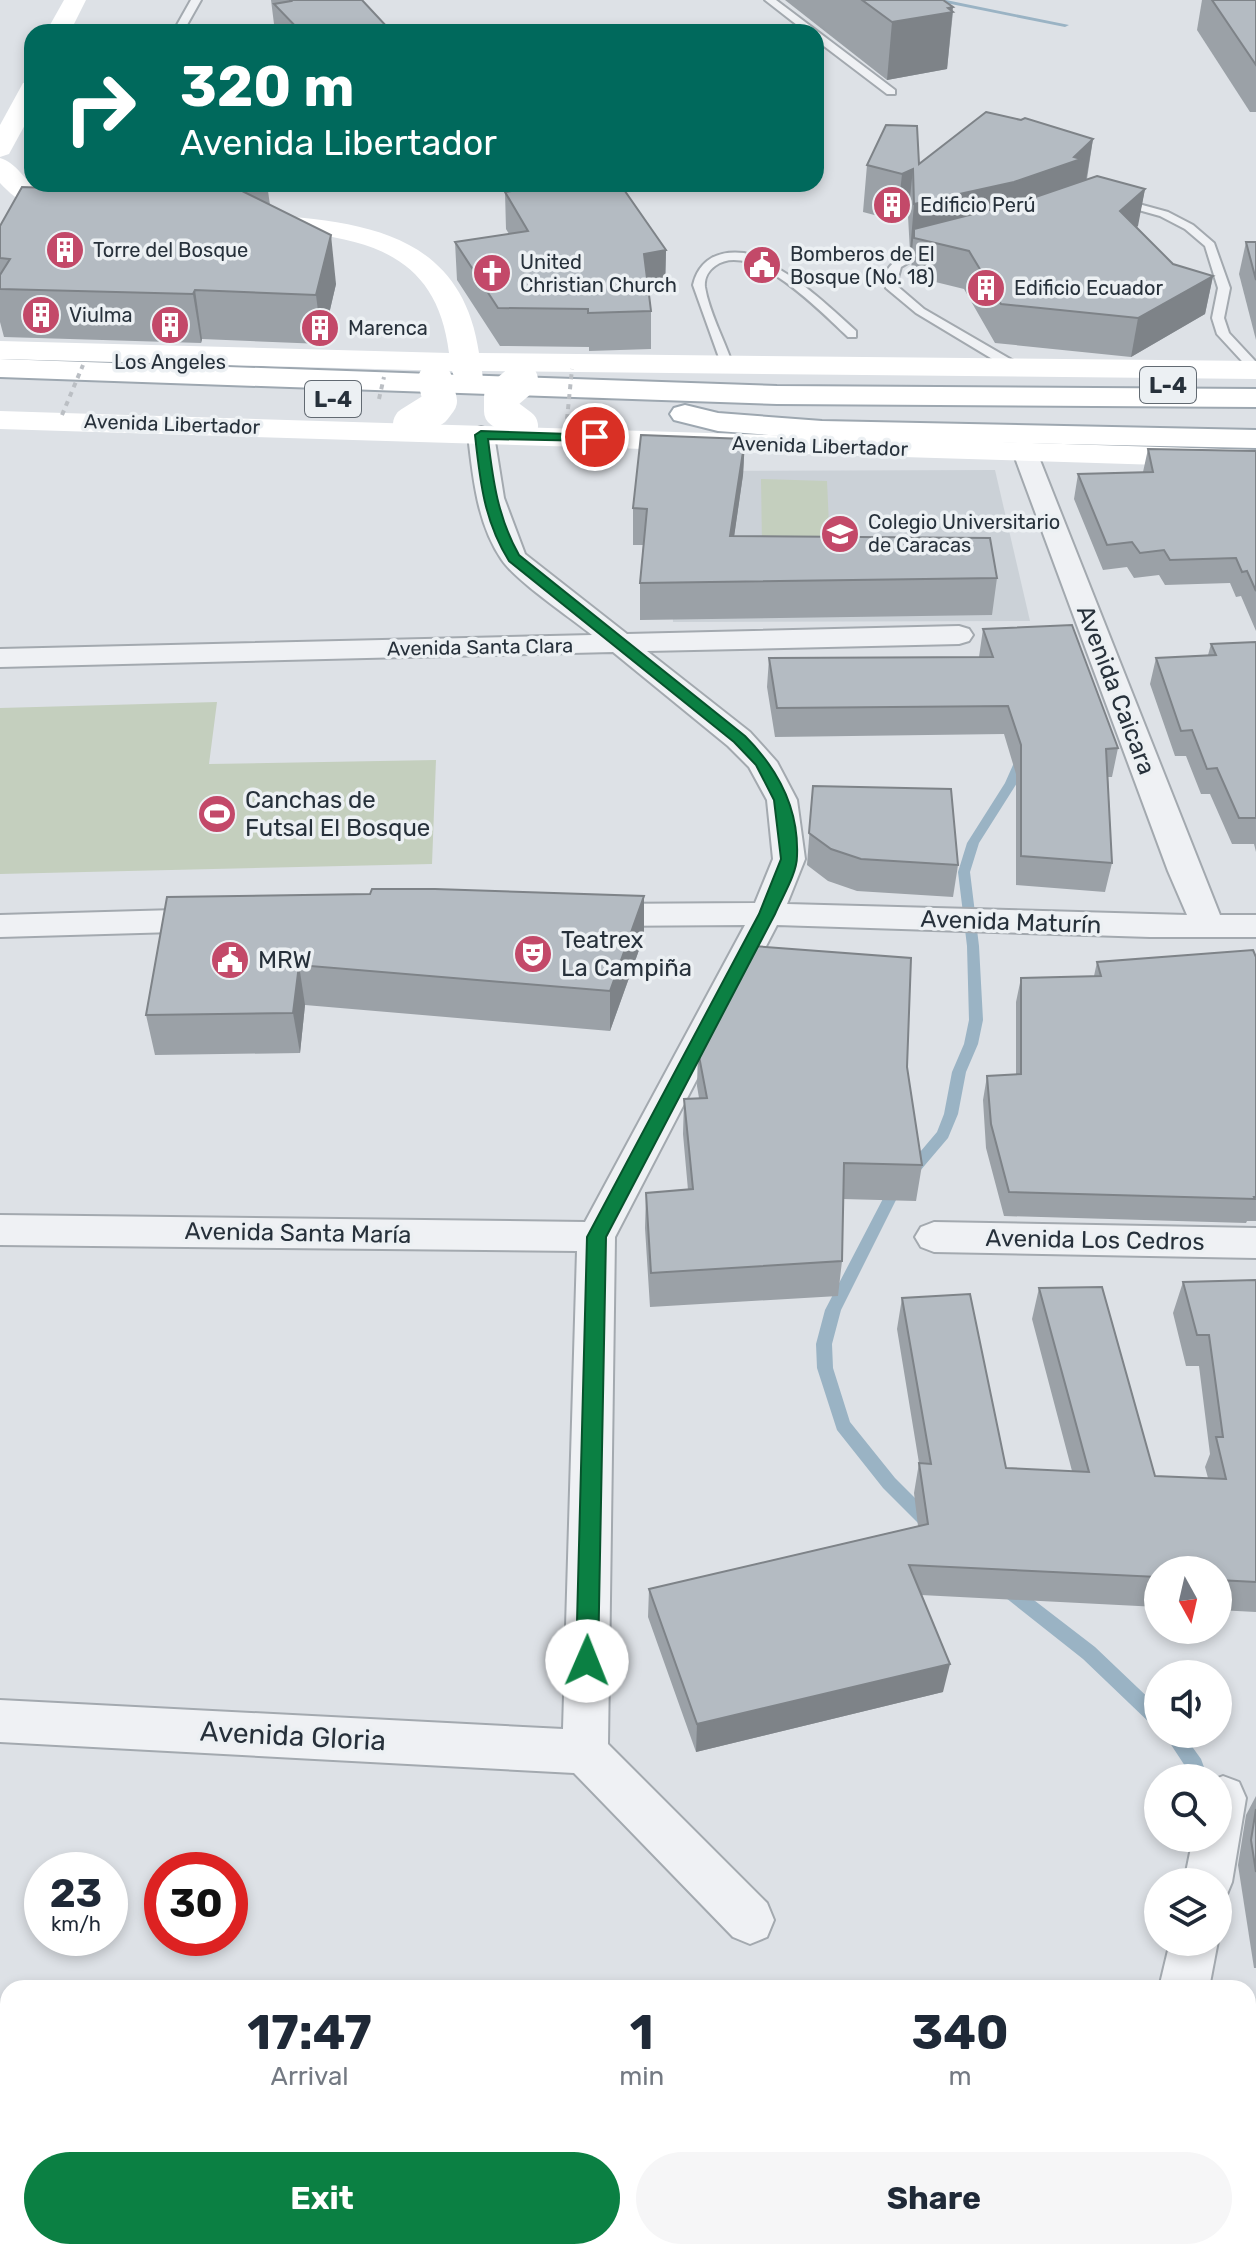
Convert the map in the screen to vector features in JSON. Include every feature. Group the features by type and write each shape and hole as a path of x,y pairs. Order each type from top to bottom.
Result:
{"main road":[{"path":"62,24 75,0"},
{"path":"0,149 24,103"},
{"path":"0,166 19,191 36,202 103,213"},
{"path":"222,220 349,231 405,251 422,264 447,294 456,314 480,431"},
{"name":"L-4","path":"0,350 411,361 466,370 726,363 1256,370"},
{"path":"402,427 421,419 440,401 435,380 411,361"},
{"name":"L-4","path":"543,430 501,411 501,397 521,380 562,366"},
{"name":"L-4","path":"0,368 777,395 1256,398"},
{"name":"L-4","path":"606,389 1256,385"},
{"name":"Avenida Libertador","path":"0,389 667,410 1256,421"},
{"name":"L-4","path":"667,410 718,422 772,428 1256,439"},
{"name":"Avenida Libertador","path":"0,420 543,430 1027,455 1256,459"}],"street":[{"path":"480,431 488,495 498,531 514,558 739,739 762,762 782,800 789,859 767,914 596,1237 585,1752 750,1920"},
{"name":"Avenida Caicara","path":"1027,455 1184,871 1208,925"},
{"name":"Avenida Santa Clara","path":"0,658 959,635"},
{"name":"Avenida Maturín","path":"560,915 767,914 1150,926 1256,926"},
{"path":"0,926 246,919"},
{"name":"Avenida Santa María","path":"0,1230 596,1237"},
{"name":"Avenida Los Cedros","path":"934,1237 1256,1243"},
{"name":"Avenida Gloria","path":"0,1721 585,1752"},
{"path":"1186,1980 1191,1956"}],"lane":[{"path":"182,24 196,0"},
{"path":"770,0 802,24"},
{"path":"824,41 891,92"},
{"path":"1104,206 1135,206 1164,214 1189,227 1210,245 1224,288 1218,318 1223,334 1256,370"},
{"path":"951,249 898,262 891,271 890,286 920,311 1013,366"},
{"path":"726,363 699,285 706,266 726,255 741,253 759,260 817,302 852,334"}],"path":[{"path":"62,415 83,365"},
{"path":"543,430 562,366"}],"shaded area":[{"name":"Colegio Universitario de Caracas","path":"995,470 1030,621 673,622 668,471"}],"green space":[{"path":"761,479 827,481 830,547 762,545"},
{"name":"Canchas de Futsal El Bosque","path":"217,702 209,764 436,760 432,864 0,874 0,708"}],"building":[{"path":"362,0 384,24 293,24 274,4"},
{"path":"862,0 943,0 953,7 948,8 953,12 892,22"},
{"path":"1212,0 1256,0 1256,65"},
{"path":"986,112 1021,120 1025,118 1093,139 1074,157 1081,159 1014,182 914,204 913,169 902,174 867,165 886,125 917,126 919,164"},
{"path":"1097,176 1145,189 1120,211 1173,264 1213,276 1138,318 1001,304 969,251 914,238 914,229 1021,202"},
{"path":"22,187 24,192 244,192 331,235 316,295 195,290 193,294 0,289 0,275 10,259 0,258 0,226"},
{"path":"505,192 626,192 666,250 644,254 651,311 588,313 588,309 498,308 455,242 528,231"},
{"path":"1246,242 1256,242 1256,280"},
{"path":"641,435 745,439 730,536 990,538 997,578 640,583 647,509 633,508"},
{"path":"1148,449 1256,451 1256,591 1247,571 1242,572 1236,558 1170,560 1164,550 1140,553 1132,542 1107,545 1078,474 1153,472"},
{"path":"1072,625 1118,748 1106,749 1112,863 1021,856 1021,745 1008,706 777,708 769,658 993,657 983,629"},
{"path":"1256,642 1256,818 1239,818 1217,768 1207,769 1192,730 1181,731 1156,658 1216,655 1211,644"},
{"path":"813,786 951,789 958,865 861,859 831,849 809,833"},
{"path":"372,889 644,896 610,991 299,965 293,1013 146,1015 167,897 370,894"},
{"path":"753,946 911,958 907,1067 922,1165 844,1163 842,1261 651,1273 646,1193 693,1189 684,1099 707,1098 698,1051"},
{"path":"1253,950 1256,957 1255,1199 1009,1192 991,1124 987,1076 1021,1074 1021,978 1101,976 1097,962"},
{"path":"1256,1280 1256,1582 1232,1581 1232,1556 1144,1556 1144,1576 909,1565 950,1664 697,1724 649,1589 928,1524 919,1463 931,1464 902,1298 970,1294 1006,1468 1089,1472 1039,1288 1102,1287 1155,1476 1226,1479 1216,1437 1223,1437 1209,1335 1197,1335 1183,1282"},
{"path":"1256,1809 1256,1872 1251,1840"}],"waterway":[{"path":"935,0 1065,25"},
{"path":"927,1521 889,1483 843,1425 825,1368 824,1344 833,1310 892,1195 943,1134 951,1114 959,1072 971,1044 976,1020 973,946 964,872 973,843 1011,783 1023,756"},
{"path":"1007,1589 1089,1653 1144,1706"},
{"path":"1183,1748 1194,1764"}],"place":[{"name":"Edificio Perú","path":"892,205"},
{"name":"Torre del Bosque","path":"65,250"},
{"name":"Bomberos de El Bosque (No. 18)","path":"762,265"},
{"name":"United Christian Church","path":"492,273"},
{"name":"Edificio Ecuador","path":"986,288"},
{"name":"Viulma","path":"41,315"},
{"name":"Los Angeles","path":"170,325"},
{"name":"Marenca","path":"320,328"},
{"name":"Colegio Universitario de Caracas","path":"840,534"},
{"name":"Canchas de Futsal El Bosque","path":"217,814"},
{"name":"Teatrex La Campiña","path":"533,954"},
{"name":"MRW","path":"230,960"}],"route":[{"path":"587,1661 596,1237 767,914 789,859 782,800 762,762 739,739 514,558 498,531 488,495 481,435 595,437"}]}
